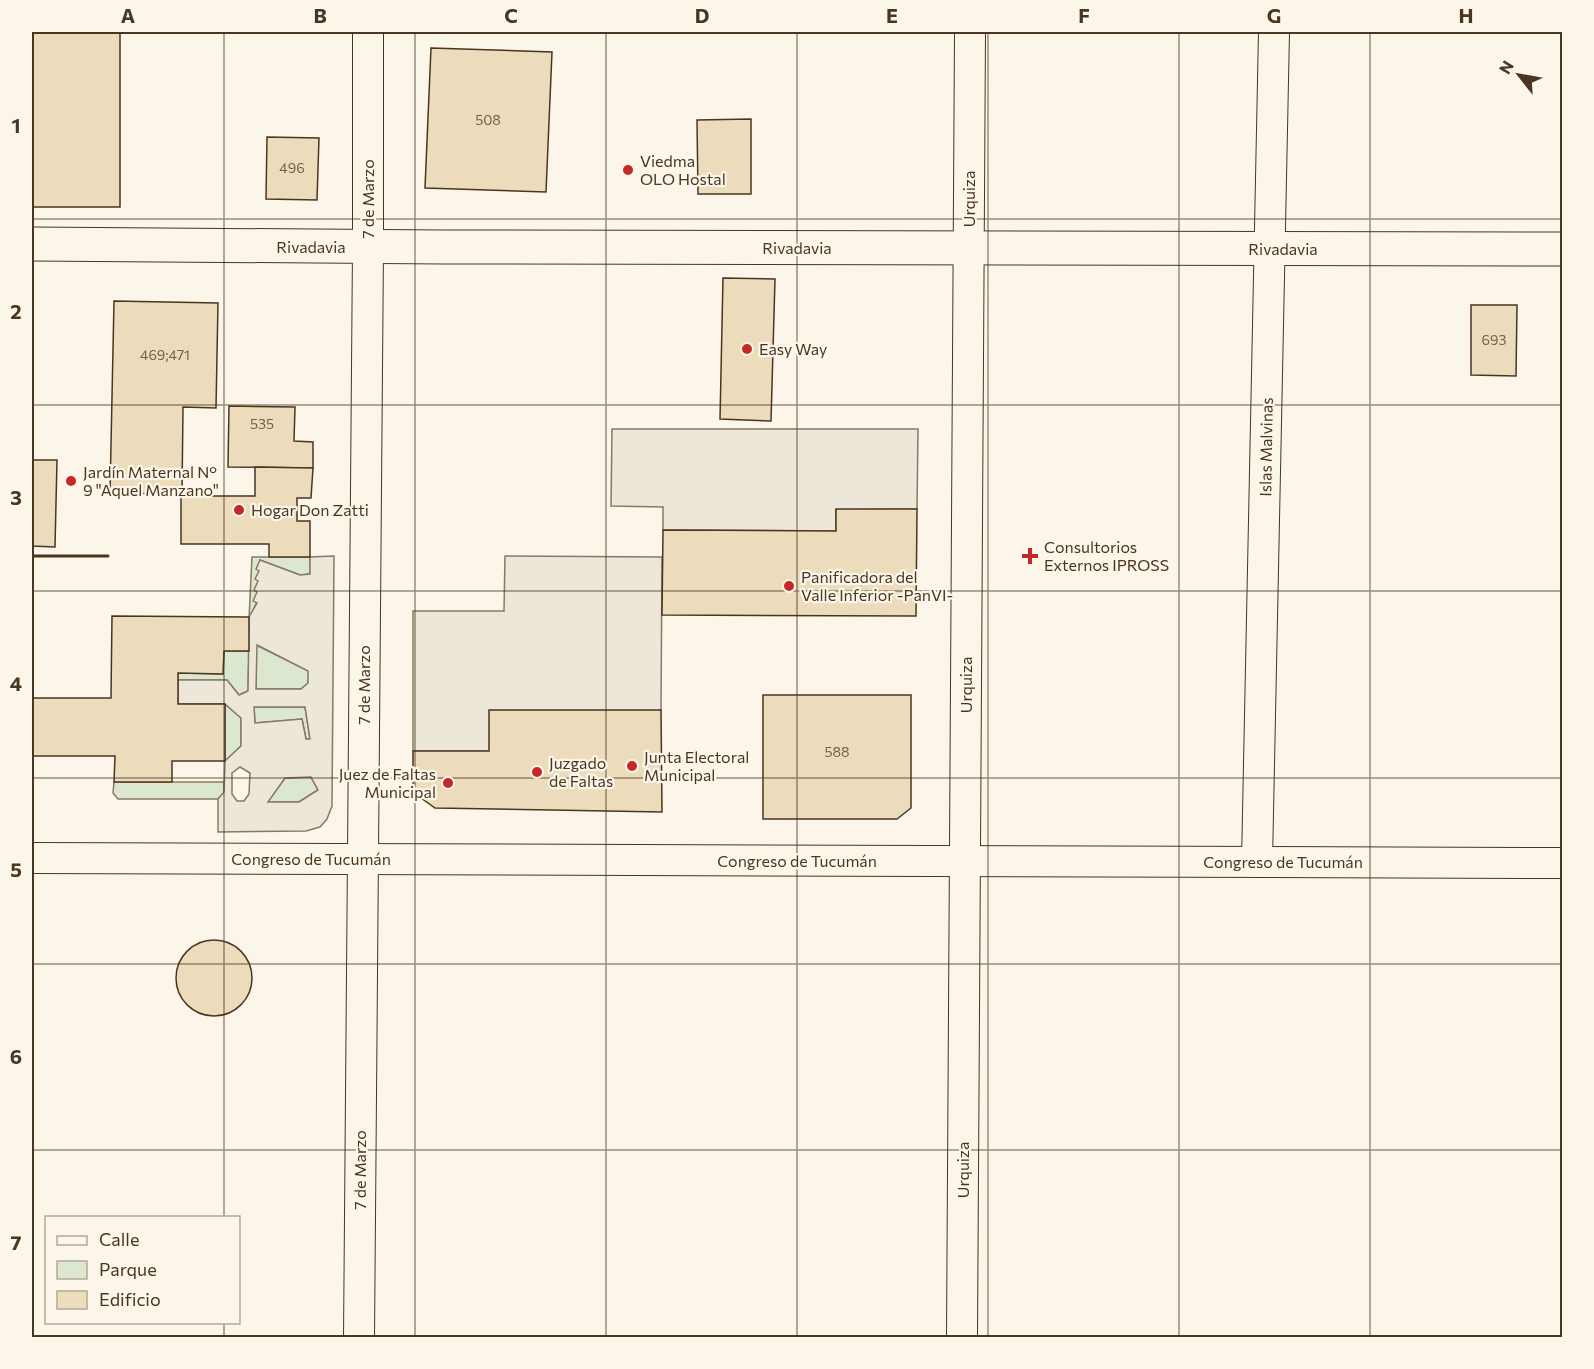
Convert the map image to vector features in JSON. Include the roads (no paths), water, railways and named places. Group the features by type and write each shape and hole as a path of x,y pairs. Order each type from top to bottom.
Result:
{"main road":[{"name":"Rivadavia","path":"32,244 368,247 1563,249"}],"street":[{"name":"7 de Marzo","path":"359,1338 368,32"},
{"name":"Urquiza","path":"963,1338 970,32"},
{"name":"Islas Malvinas","path":"1257,862 1274,32"},
{"name":"Congreso de Tucumán","path":"32,858 1563,863"}],"place":[{"name":"Viedma OLO Hostal","path":"628,170"},
{"name":"Easy Way","path":"747,349"},
{"name":"Jardín Maternal N° 9 \"Aquel Manzano\"","path":"71,481"},
{"name":"Hogar Don Zatti","path":"239,510"},
{"name":"Consultorios Externos IPROSS","path":"1030,556"},
{"name":"Panificadora del Valle Inferior -PanVI-","path":"789,586"},
{"name":"Junta Electoral Municipal","path":"632,766"},
{"name":"Juzgado de Faltas","path":"537,772"},
{"name":"Juez de Faltas Municipal","path":"448,783"}]}
